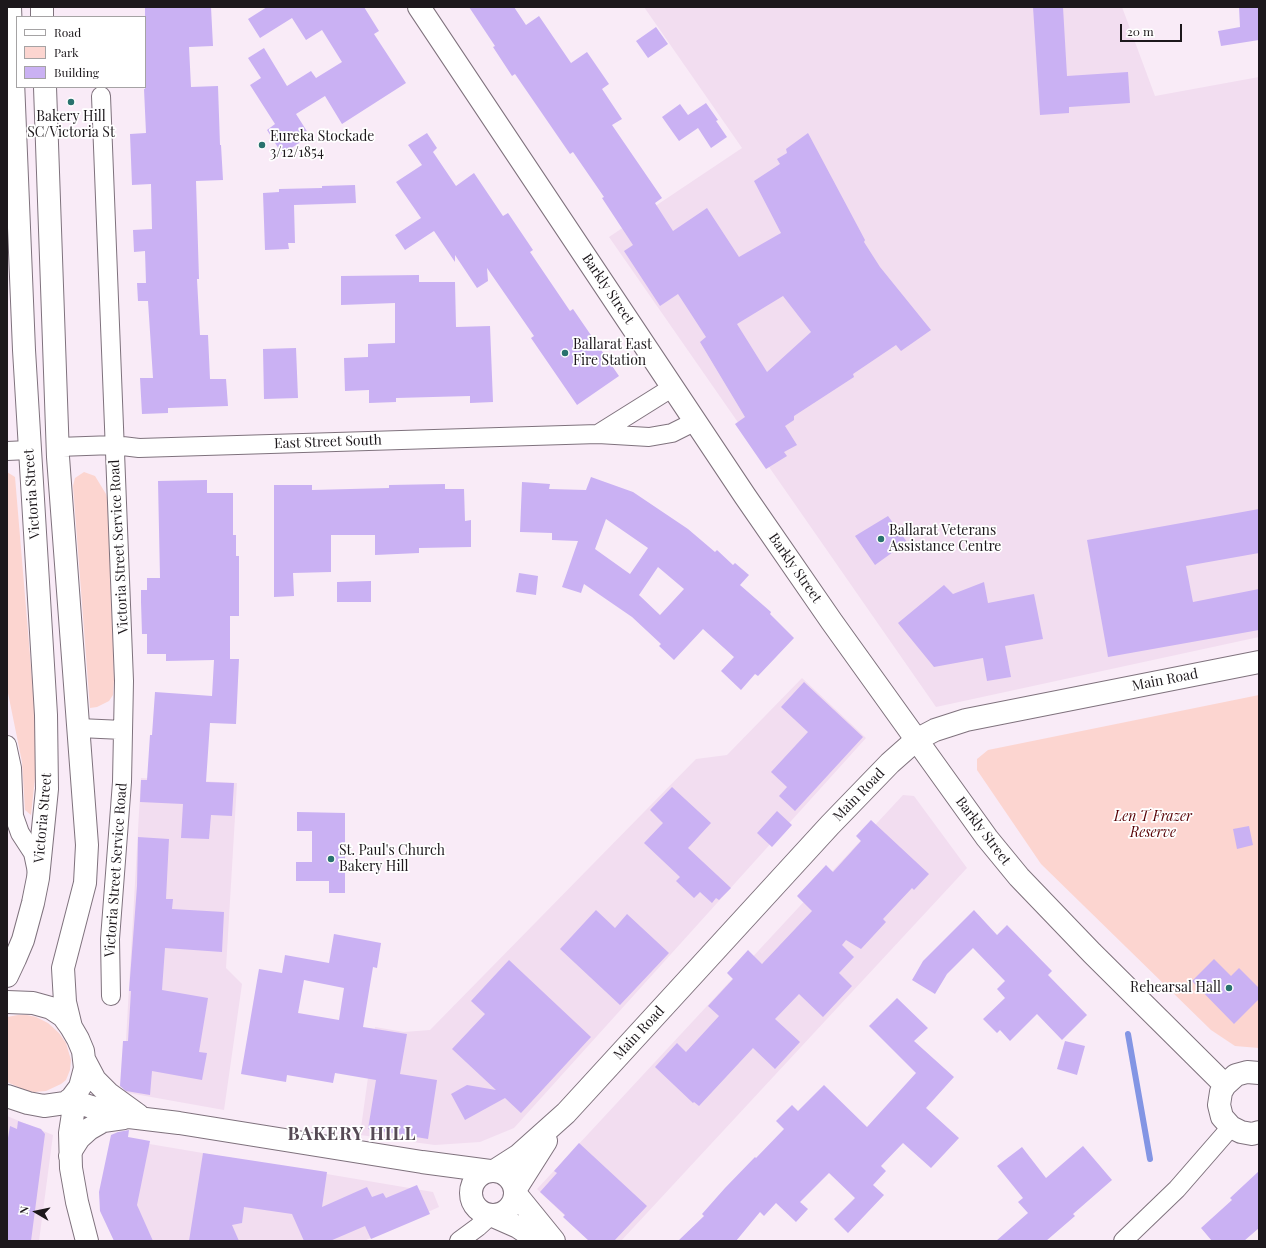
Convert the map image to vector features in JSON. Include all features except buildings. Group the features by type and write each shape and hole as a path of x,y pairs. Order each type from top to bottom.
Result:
{"street":[{"name":"Victoria Street","path":"7,976 23,940 38,878 48,789 46,730 29,450 10,7"},
{"name":"Barkly Street","path":"419,7 745,496 916,740 987,838 1019,877 1092,953 1225,1085"},
{"name":"Victoria Street","path":"45,88 58,447 86,825 87,861 85,883 63,968 65,1002 71,1027"},
{"name":"Victoria Street Service Road","path":"101,96 123,646 124,730 122,782 110,939 111,996"},
{"path":"598,434 673,387"},
{"name":"East Street South","path":"58,447 114,445 139,448 598,434 643,437 660,436 680,429 696,421"},
{"path":"7,450 29,450"},
{"name":"Main Road","path":"566,1113 534,1158 515,1192 514,1200 511,1206 506,1211 485,1212 470,1195 471,1186 475,1179 482,1173 492,1171 519,1155 566,1113 830,825 890,762 916,740 935,730 966,720 1259,662"},
{"path":"79,728 124,730"},
{"path":"7,745 12,768 14,816 20,833 33,853 38,878"},
{"path":"7,1002 25,1002 45,1006 63,1016 81,1045 85,1061 95,1080 109,1094 133,1112 146,1119"},
{"path":"85,1061 80,1087 73,1099 70,1129 70,1156 77,1202 87,1241"},
{"path":"1259,1073 1247,1072 1236,1075 1225,1085 1221,1092 1219,1104 1222,1117 1231,1127 1240,1132 1252,1134 1259,1132"},
{"path":"7,1096 28,1103 44,1106 65,1103 73,1099 111,1113 146,1119"},
{"path":"70,1156 72,1149 79,1138 99,1123 117,1118 146,1119 179,1122 422,1162 502,1172 508,1176 513,1183 515,1192 554,1241"},
{"path":"1123,1241 1177,1189 1231,1127"},
{"path":"422,1162 445,1172 457,1180 485,1212 518,1227 538,1241"},
{"path":"459,1241 473,1231 485,1212"}],"shaded area":[{"path":"644,7 1122,7 1155,96 1259,77 1259,637 936,707 609,237 742,148"},
{"path":"802,678 866,738 514,1128 480,1142 435,1145 360,1135 375,1027 404,1032 430,1030 696,759 727,755"},
{"path":"141,778 237,783 226,968 242,984 224,1110 123,1092"},
{"path":"903,795 914,796 967,868 621,1241 591,1241 537,1189"},
{"path":"7,1116 53,1135 39,1241 7,1241"},
{"path":"114,1138 433,1192 439,1207 364,1241 115,1241"}],"green space":[{"path":"7,472 15,477 35,715 35,778 31,815 25,810 22,762 7,688"},
{"path":"84,472 95,476 106,494 109,504 114,680 113,695 109,701 97,707 90,708 73,486 75,478"},
{"name":"Len T Frazer Reserve","path":"1259,695 1259,1048 1235,1046 1211,1030 1041,864 977,770 977,759 988,750"},
{"path":"18,1015 36,1017 48,1023 59,1033 66,1043 71,1060 70,1070 66,1080 61,1084 46,1091 34,1092 27,1091 7,1082 7,1017"}],"waterway":[{"path":"1128,1034 1150,1159"}],"place":[{"name":"Bakery Hill SC/Victoria St","path":"71,102"},
{"name":"Eureka Stockade 3/12/1854","path":"262,145"},
{"name":"Ballarat East Fire Station","path":"565,353"},
{"name":"Ballarat Veterans Assistance Centre","path":"881,539"},
{"name":"St. Paul's Church Bakery Hill","path":"331,859"},
{"name":"Rehearsal Hall","path":"1229,988"}],"district":[{"name":"BAKERY HILL","path":"352,1134"}]}
